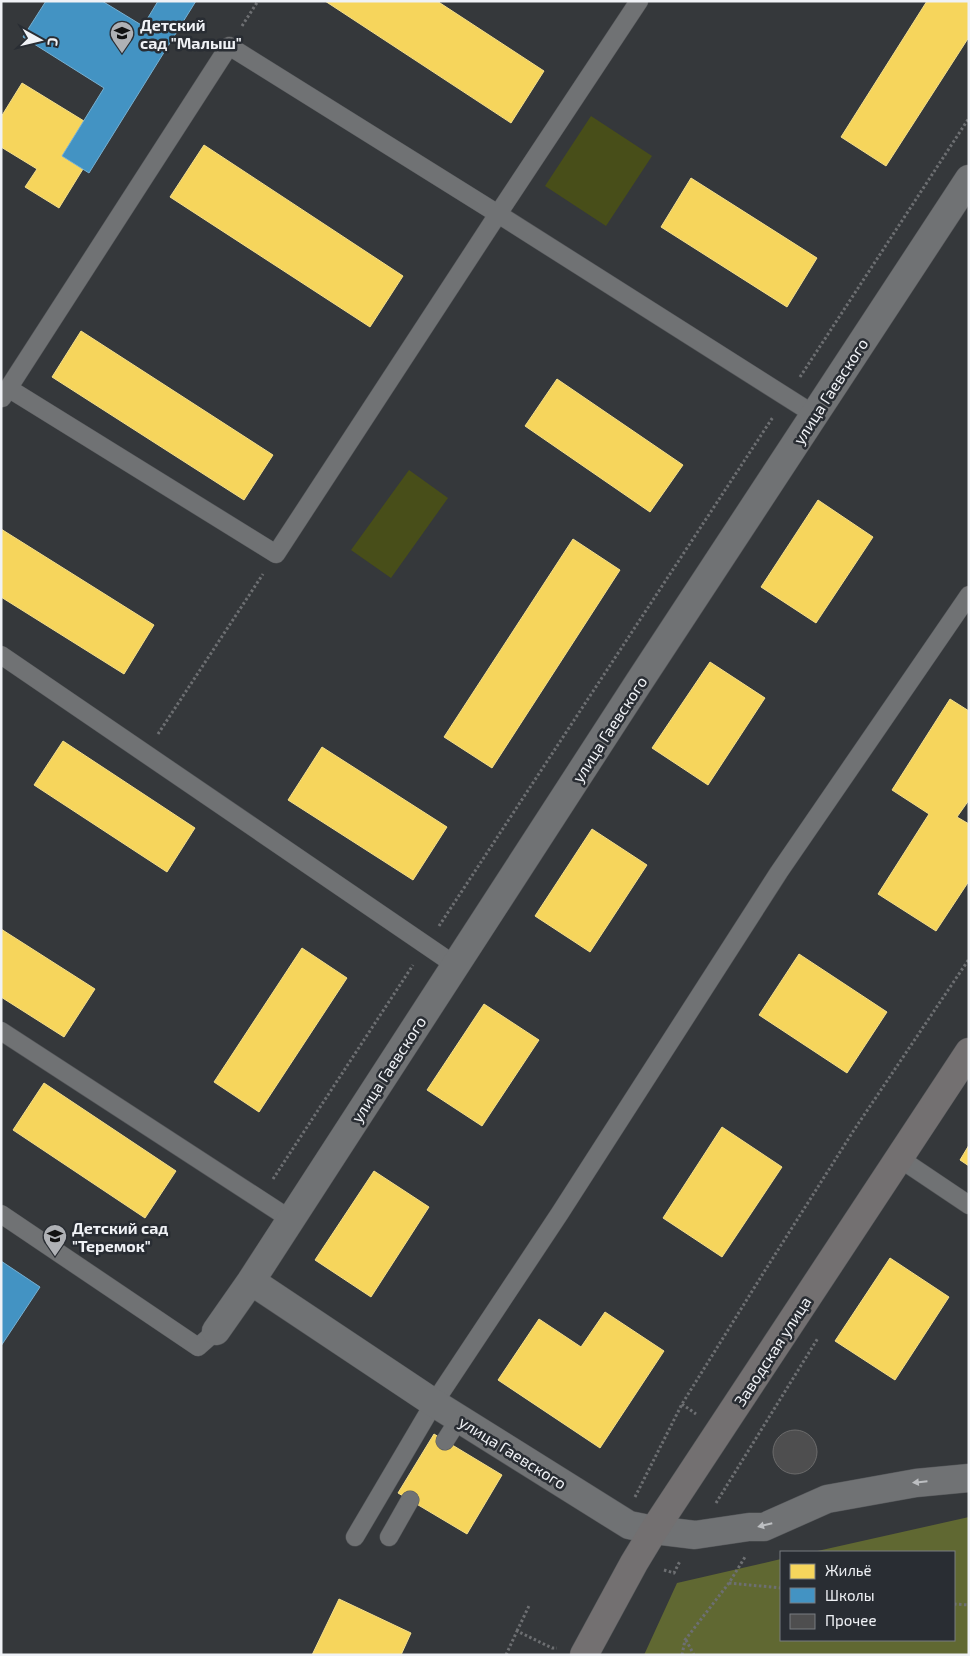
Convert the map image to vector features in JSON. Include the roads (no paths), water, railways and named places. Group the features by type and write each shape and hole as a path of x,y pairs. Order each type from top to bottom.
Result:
{"street":[{"name":"улица Гаевского","path":"216,1331 969,179"},
{"name":"Заводская улица","path":"571,1651 634,1563 969,1052"},
{"name":"улица Гаевского","path":"250,1281 434,1403 452,1430 630,1525 695,1535 749,1527 764,1527 827,1499 916,1483 969,1478"}],"lane":[{"path":"639,1 498,214 276,554 5,393 229,46 498,214 814,415"},
{"path":"355,1536 434,1403 560,1213 779,872 969,595"},
{"path":"1,655 455,965"},
{"path":"1,1031 290,1219"},
{"path":"899,1158 969,1205"},
{"name":"улица Гаевского","path":"1,1214 198,1347 216,1331"},
{"path":"389,1537 410,1500"}],"place":[{"name":"Детский сад \"Малыш\"","path":"122,54"},
{"name":"Детский сад \"Теремок\"","path":"55,1257"}]}
